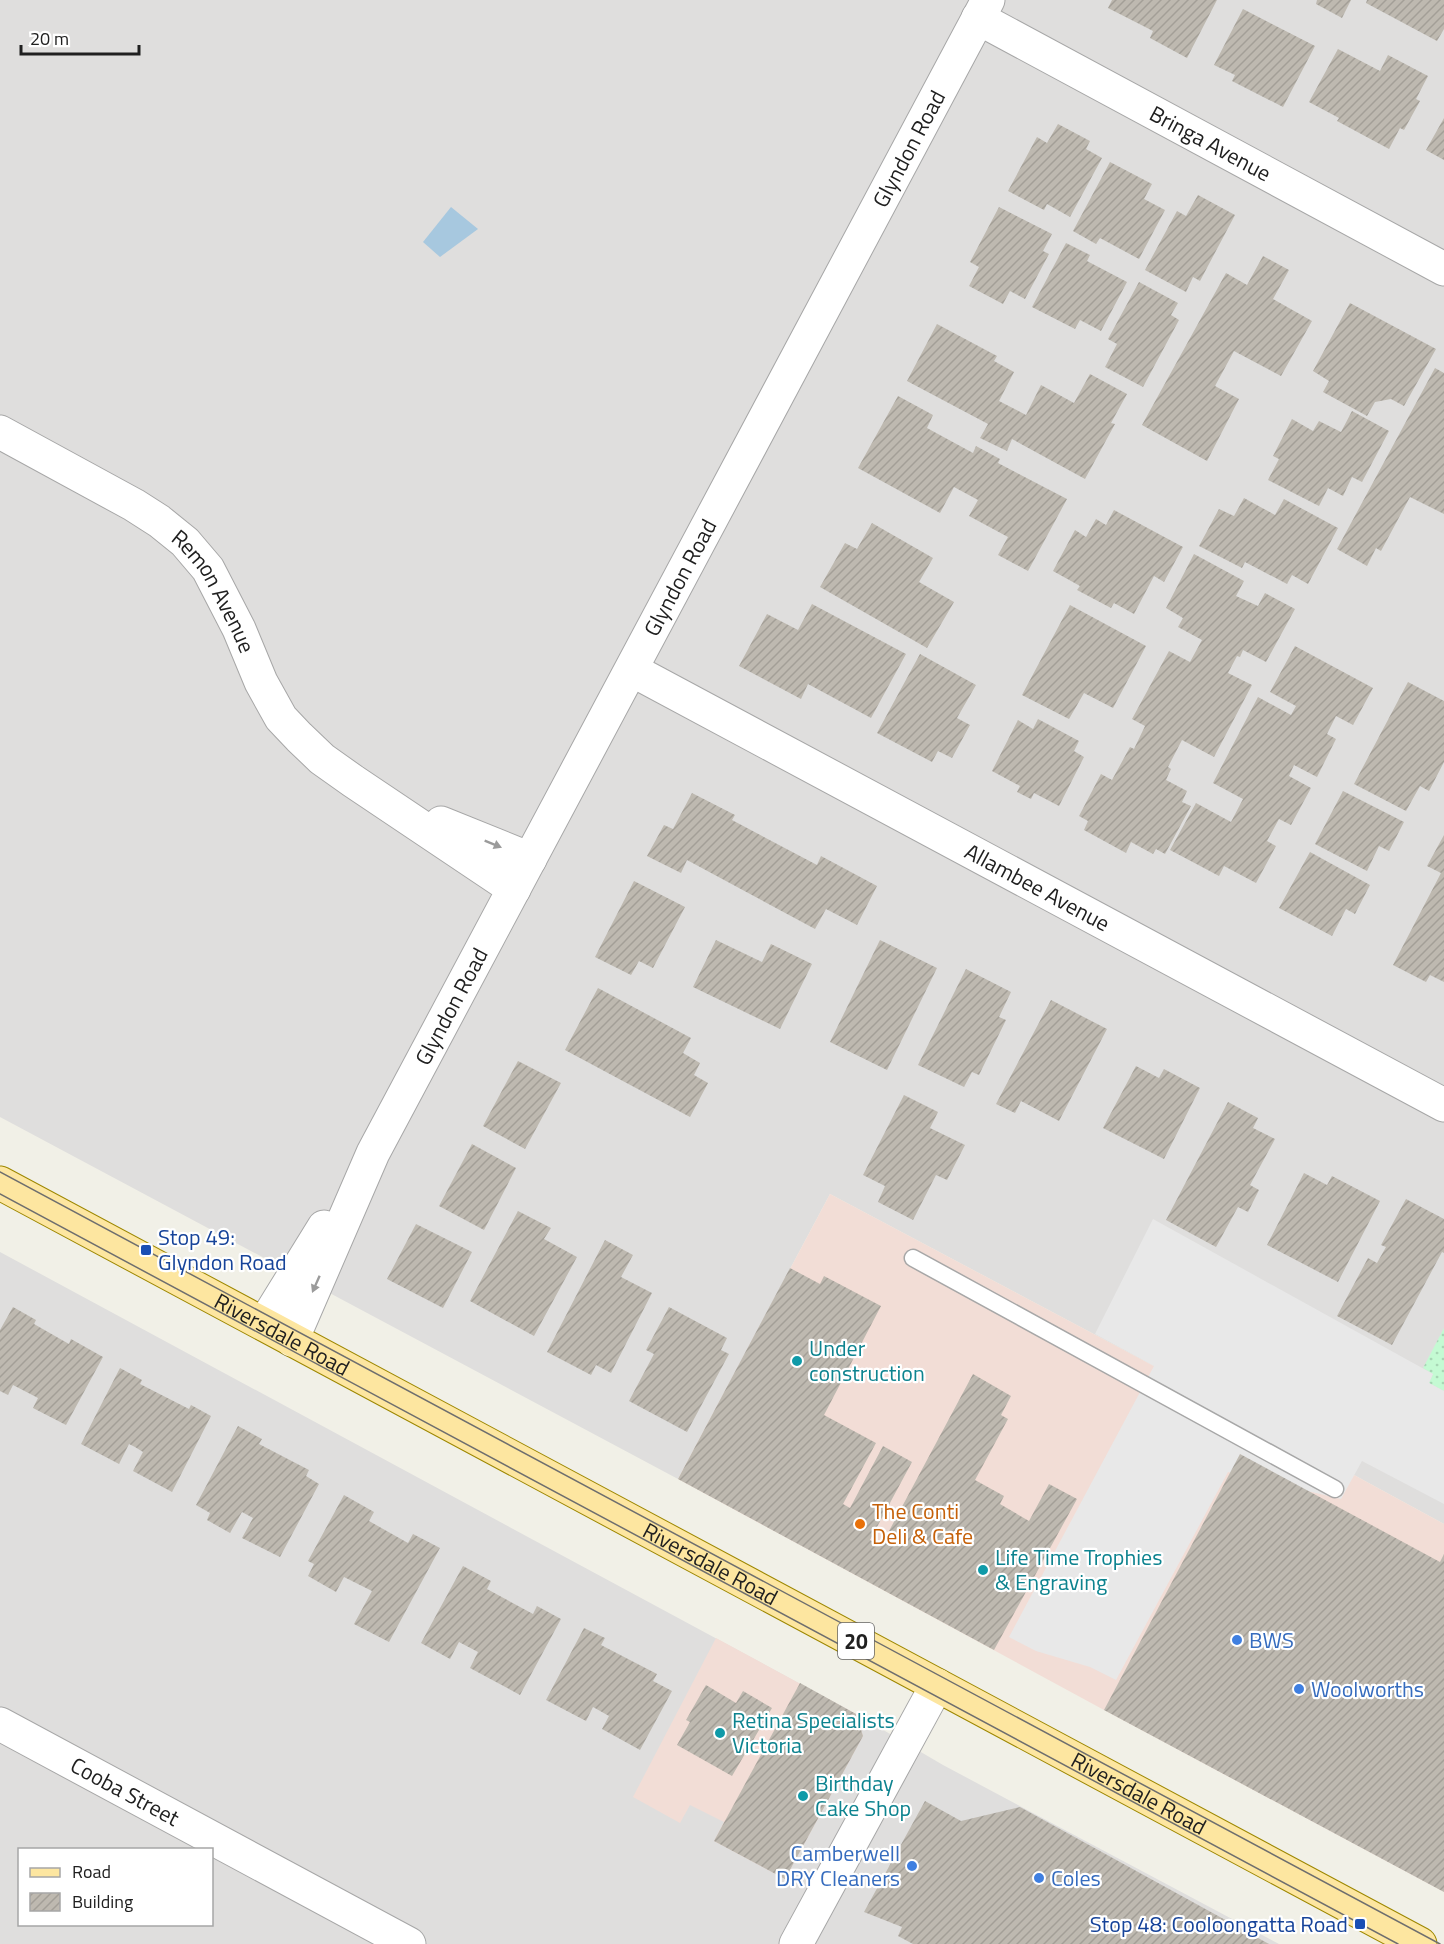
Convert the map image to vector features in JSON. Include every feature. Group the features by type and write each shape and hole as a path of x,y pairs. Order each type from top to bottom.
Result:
{"main road":[{"name":"Riversdale Road","path":"0,1183 1420,1944"}],"street":[{"name":"Bringa Avenue","path":"983,9 1444,268"},
{"name":"Glyndon Road","path":"292,1340 373,1153 983,9"},
{"name":"Remon Avenue","path":"0,432 134,505 185,542 207,569 239,629 261,682 281,718 322,759 514,890"},
{"name":"Allambee Avenue","path":"632,670 1444,1105"},
{"name":"Remon Avenue","path":"380,798 530,859"},
{"name":"Glyndon Road","path":"264,1324 373,1153"},
{"path":"796,1944 938,1685"},
{"name":"Cooba Street","path":"0,1724 409,1944"}],"lane":[{"path":"913,1258 1335,1489"}],"shaded area":[{"path":"0,0 1444,0 1444,1524 1154,1366 830,1194 678,1479 0,1117"},
{"path":"830,1194 1154,1366 1444,1524 1444,1892 678,1479"},
{"path":"1153,1219 1433,1374 1429,1383 1444,1391 1444,1504 1362,1461 1341,1499 1228,1472 1116,1680 1090,1667 1036,1651 1009,1637 1154,1366 1095,1334"},
{"path":"0,1252 856,1714 943,1765 1279,1944 0,1944"},
{"path":"716,1638 856,1714 863,1736 785,1879 714,1841 724,1822 690,1805 680,1823 633,1797"}],"green space":[{"path":"1444,1328 1444,1391 1429,1383 1433,1374 1423,1368"}],"water":[{"path":"451,207 478,229 440,257 423,242"}],"building":[{"path":"1112,0 1217,0 1187,58 1150,38 1153,31 1108,8"},
{"path":"1317,0 1351,0 1342,18 1316,4"},
{"path":"1367,0 1444,0 1444,29 1437,41 1366,3"},
{"path":"1243,9 1315,46 1283,107 1232,81 1235,75 1214,65"},
{"path":"1338,49 1380,71 1388,55 1428,76 1416,99 1420,101 1404,130 1400,128 1389,149 1337,121 1339,118 1309,102"},
{"path":"1444,118 1444,160 1426,150"},
{"path":"1058,124 1090,141 1086,149 1102,158 1070,217 1047,204 1044,210 1008,191 1037,137 1047,143"},
{"path":"1110,162 1152,184 1144,199 1165,210 1139,259 1100,238 1096,244 1073,231"},
{"path":"1198,195 1235,215 1200,281 1193,277 1186,292 1145,270 1177,211 1186,216"},
{"path":"999,207 1052,234 1043,251 1049,254 1025,299 1010,291 1003,304 969,286 979,267 970,262"},
{"path":"1066,243 1090,255 1087,261 1127,282 1101,331 1080,320 1075,329 1032,307"},
{"path":"1263,256 1289,270 1273,299 1312,321 1281,376 1234,351 1215,386 1239,399 1207,461 1142,425 1226,273 1247,285"},
{"path":"1139,282 1178,303 1171,315 1179,320 1143,387 1105,367 1117,344 1108,339"},
{"path":"1350,303 1436,349 1404,406 1391,399 1375,402 1367,416 1323,392 1329,381 1313,371"},
{"path":"937,324 997,356 994,361 1014,372 999,401 1026,415 1041,385 1074,403 1090,374 1127,394 1111,423 1115,424 1085,479 1012,439 1007,451 980,438 988,424 907,381"},
{"path":"1435,368 1444,373 1444,514 1410,497 1381,551 1376,548 1367,566 1337,549"},
{"path":"898,396 933,415 927,428 973,453 976,446 1000,459 998,463 1067,499 1028,571 998,555 1008,537 969,516 978,500 954,487 940,513 858,468"},
{"path":"1352,411 1389,431 1362,482 1352,477 1343,496 1328,488 1319,506 1268,480 1279,459 1273,456 1292,419 1313,431 1319,421 1341,432"},
{"path":"1244,498 1275,515 1284,499 1338,528 1308,584 1292,575 1287,584 1245,562 1242,568 1199,546 1219,509 1234,516"},
{"path":"1114,510 1183,547 1164,582 1154,576 1134,614 1114,603 1111,608 1077,590 1080,586 1053,571 1075,530 1086,537 1096,519 1106,525"},
{"path":"872,523 933,558 919,582 954,602 927,648 820,587 845,543 857,549"},
{"path":"1194,554 1244,581 1236,596 1258,606 1265,593 1295,609 1266,662 1243,650 1240,657 1237,656 1228,673 1252,685 1214,757 1182,740 1168,767 1171,769 1166,780 1187,791 1182,802 1191,806 1165,854 1156,849 1153,854 1131,842 1126,853 1084,830 1088,821 1079,816 1101,774 1112,780 1130,747 1134,749 1145,726 1132,719 1169,651 1190,662 1202,640 1178,627 1183,618 1166,608"},
{"path":"812,604 906,654 871,718 808,684 801,699 739,666 767,614 798,630"},
{"path":"1070,605 1146,646 1113,708 1084,693 1069,719 1022,695"},
{"path":"1295,646 1373,688 1353,725 1336,716 1327,734 1336,739 1317,777 1294,765 1289,776 1311,788 1291,825 1279,819 1267,841 1276,846 1256,883 1224,866 1219,876 1170,850 1196,803 1231,822 1243,799 1213,783 1258,697 1291,715 1296,706 1270,692"},
{"path":"920,654 976,685 957,718 970,725 952,758 938,751 932,762 877,733"},
{"path":"1408,682 1444,701 1444,762 1429,791 1420,786 1406,811 1354,784"},
{"path":"1038,719 1079,741 1074,751 1084,757 1059,806 1034,793 1031,799 1017,792 1020,786 992,771 1018,720 1033,729"},
{"path":"1343,791 1404,822 1389,851 1379,846 1367,871 1315,844"},
{"path":"692,793 735,815 732,820 817,865 821,856 877,886 857,925 826,909 815,929 687,860 681,873 647,856 664,825 673,829"},
{"path":"1444,835 1444,982 1430,975 1426,982 1393,965 1441,873 1427,866"},
{"path":"1310,852 1370,885 1355,914 1346,909 1332,936 1279,908"},
{"path":"634,881 685,907 653,968 639,961 631,975 595,957"},
{"path":"716,940 762,962 771,944 812,964 780,1029 693,987"},
{"path":"880,940 937,968 887,1070 830,1042"},
{"path":"966,969 1011,992 999,1017 1006,1020 979,1075 972,1072 964,1087 918,1065"},
{"path":"598,988 691,1038 683,1053 700,1063 694,1075 708,1083 690,1117 565,1050"},
{"path":"1051,1000 1107,1029 1059,1121 1021,1101 1015,1113 996,1104"},
{"path":"518,1061 561,1083 525,1149 483,1126"},
{"path":"1136,1066 1159,1078 1164,1069 1200,1088 1164,1159 1103,1128"},
{"path":"904,1095 938,1112 930,1128 965,1145 947,1180 936,1175 913,1220 878,1202 885,1186 863,1175"},
{"path":"1228,1102 1258,1118 1253,1128 1275,1139 1250,1185 1259,1190 1248,1212 1238,1207 1216,1247 1166,1220"},
{"path":"472,1144 516,1168 484,1230 439,1206"},
{"path":"1304,1173 1327,1185 1332,1176 1380,1201 1338,1282 1267,1245"},
{"path":"1406,1199 1444,1219 1444,1253 1442,1252 1392,1345 1337,1316 1368,1258 1377,1263 1386,1247 1381,1245"},
{"path":"518,1211 551,1228 544,1239 577,1257 534,1336 470,1301"},
{"path":"416,1224 472,1252 443,1308 387,1279"},
{"path":"605,1240 633,1255 621,1277 652,1293 611,1373 596,1365 591,1375 547,1352"},
{"path":"790,1268 820,1284 824,1276 881,1306 824,1415 876,1443 843,1504 850,1508 883,1446 912,1462 870,1540 881,1546 973,1374 1011,1396 1001,1415 1008,1419 975,1480 1004,1496 1000,1504 1029,1521 1049,1484 1077,1499 994,1650 678,1479"},
{"path":"13,1307 36,1320 34,1324 69,1344 71,1339 103,1357 66,1425 33,1408 38,1398 13,1385 8,1395 0,1391 0,1330"},
{"path":"669,1307 727,1338 721,1350 729,1354 687,1432 629,1401 654,1354 646,1350"},
{"path":"120,1368 142,1380 140,1384 189,1409 191,1405 211,1416 172,1492 133,1471 143,1452 135,1447 129,1444 119,1464 81,1444"},
{"path":"238,1426 262,1439 259,1444 309,1470 306,1476 319,1484 280,1557 242,1538 253,1518 242,1512 230,1533 207,1520 210,1513 196,1505"},
{"path":"1240,1454 1440,1562 1444,1554 1444,1892 1104,1710"},
{"path":"344,1495 374,1512 369,1521 408,1543 413,1534 440,1548 389,1642 354,1624 372,1591 344,1577 336,1592 308,1576 314,1564 308,1561"},
{"path":"463,1566 491,1581 487,1589 533,1614 537,1606 561,1619 520,1695 470,1668 478,1652 459,1642 450,1659 421,1643"},
{"path":"584,1628 605,1638 601,1645 657,1674 653,1681 672,1691 640,1750 602,1729 609,1716 593,1707 586,1721 546,1700"},
{"path":"800,1683 856,1714 863,1736 785,1879 714,1841"},
{"name":"Retina Specialists Victoria","path":"706,1685 736,1703 743,1691 772,1708 732,1776 677,1745 690,1722 686,1720"},
{"name":"Coles","path":"925,1801 961,1821 1020,1807 1269,1944 913,1944 898,1936 902,1927 864,1912"}],"tram line":[{"path":"0,1172 1440,1944"},
{"path":"0,1194 1398,1944"}],"place":[{"name":"Stop 49: Glyndon Road","path":"146,1250"},
{"name":"Under construction","path":"797,1361"},
{"name":"The Conti Deli & Cafe","path":"860,1524"},
{"name":"Life Time Trophies & Engraving","path":"983,1570"},
{"name":"BWS","path":"1237,1640"},
{"name":"Woolworths","path":"1299,1689"},
{"name":"Retina Specialists Victoria","path":"720,1733"},
{"name":"Birthday Cake Shop","path":"803,1796"},
{"name":"Camberwell DRY Cleaners","path":"912,1866"},
{"name":"Coles","path":"1039,1878"},
{"name":"Stop 48: Cooloongatta Road","path":"1360,1924"}]}
